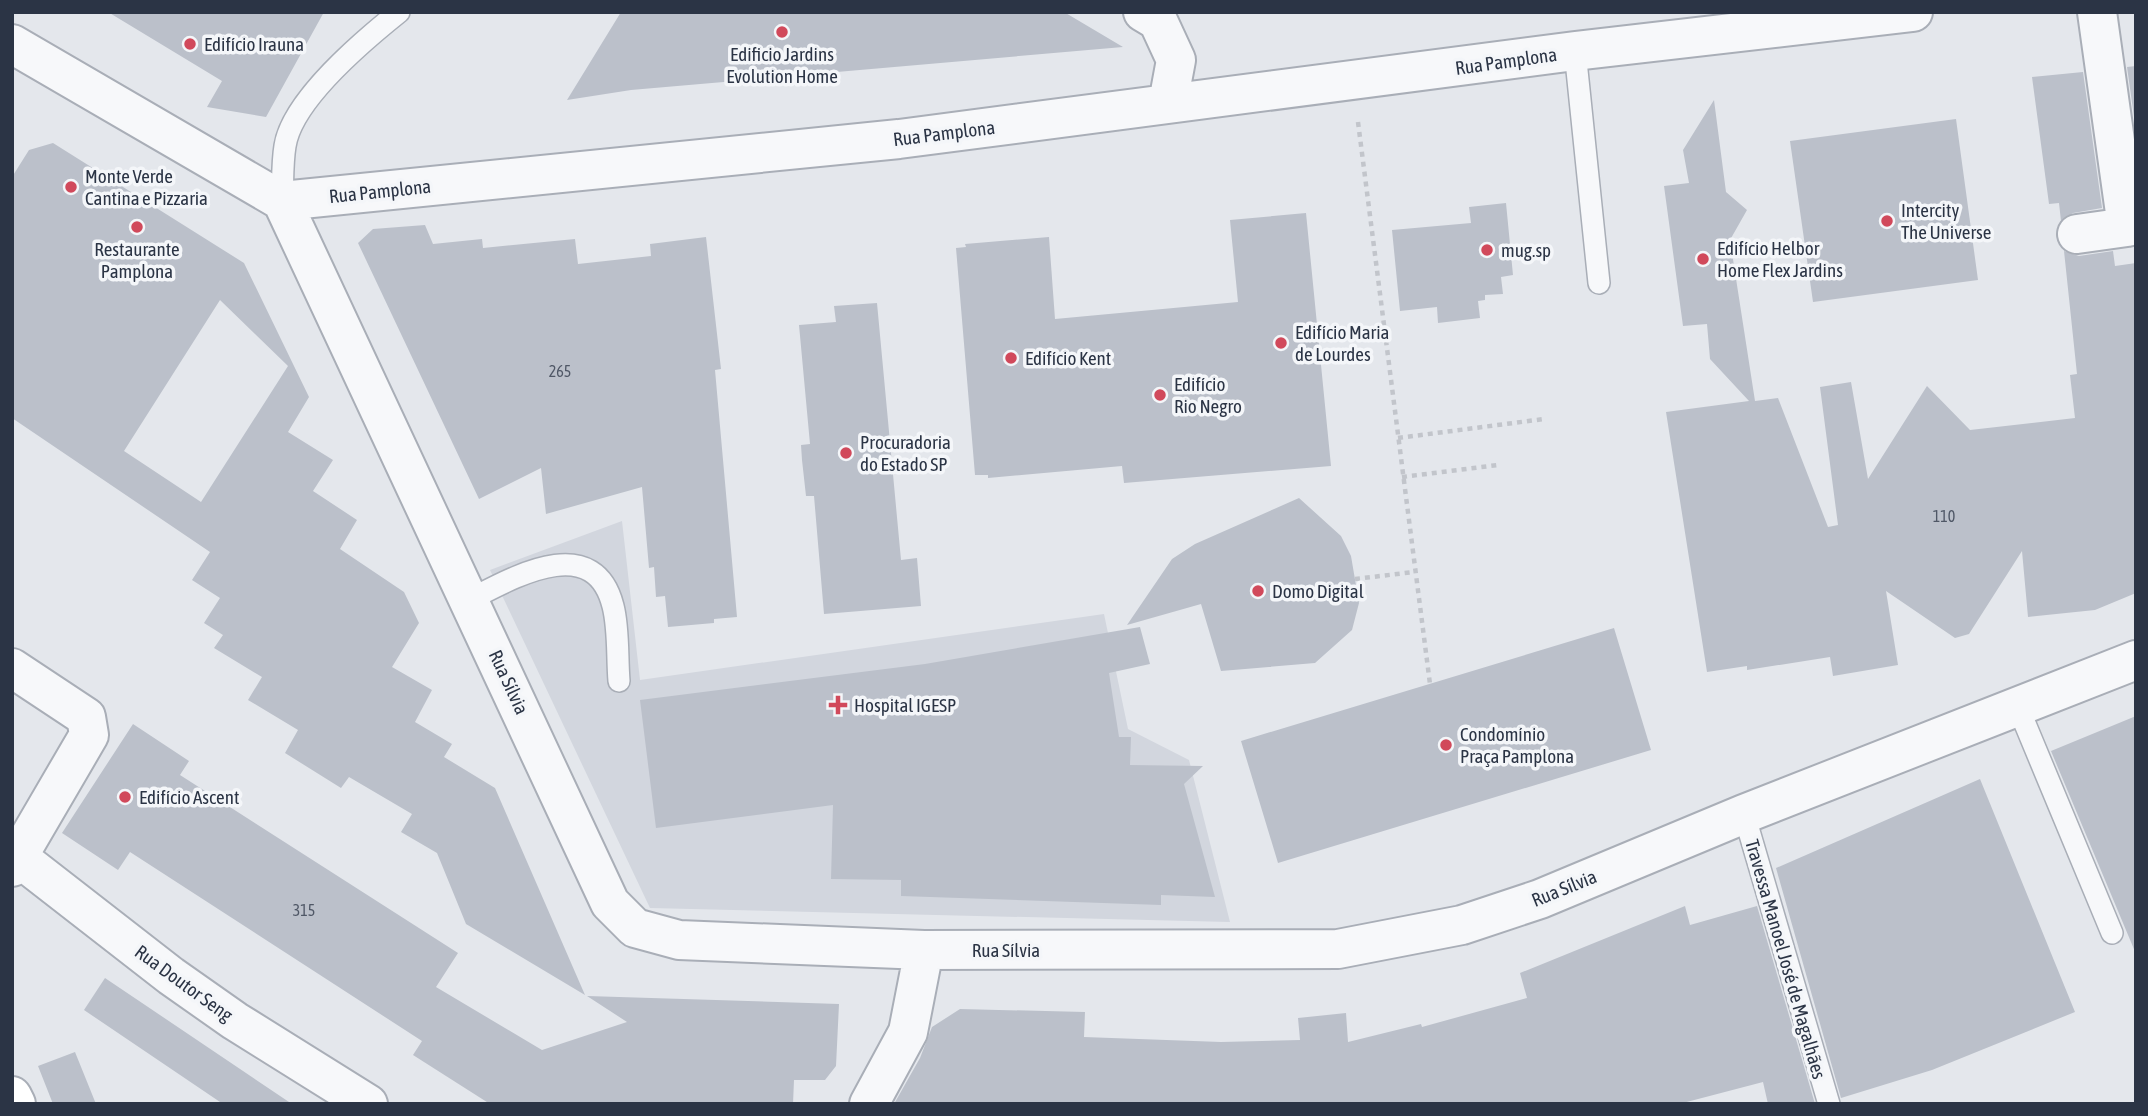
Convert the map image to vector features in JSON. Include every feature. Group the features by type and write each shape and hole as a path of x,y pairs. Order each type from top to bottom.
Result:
{"street":[{"path":"1143,12 1158,21 1176,60 1168,103"},
{"name":"Rua Pamplona","path":"282,201 899,139 1575,51 1913,12"},
{"path":"2077,234 2131,226 2097,12"},
{"path":"16,55 282,201"},
{"name":"Rua Sílvia","path":"282,201 471,599 610,903 635,928 679,940 924,950 1338,949 1462,925 1540,899 1744,814 2136,660"},
{"path":"12,668 86,717 89,724 89,735 15,862"},
{"name":"Rua Doutor Seng","path":"15,862 235,1021 368,1104"},
{"path":"869,1104 908,1032 924,950"},
{"path":"12,1096 16,1104"}],"lane":[{"path":"282,201 285,144 305,104 355,47 399,12"},
{"path":"1575,51 1599,283"},
{"path":"471,599 528,572 565,562 588,569 604,583 613,606 619,681"},
{"path":"2018,707 2112,933"},
{"name":"Travessa Manoel José de Magalhães","path":"1744,814 1829,1104"}],"path":[{"path":"1357,117 1430,684"},
{"path":"1398,438 1544,419"},
{"path":"1402,477 1498,465"},
{"path":"1355,579 1414,572"}],"shaded area":[{"name":"Hospital IGESP","path":"622,521 640,680 1104,614 1128,729 1189,760 1230,922 650,908 490,570"}],"building":[{"path":"108,12 324,12 266,117 207,107 222,81"},
{"path":"621,12 1064,12 1123,47 631,90 567,100"},
{"path":"2136,66 2136,131 2127,67"},
{"path":"2083,72 2102,208 2073,213 2061,221 2059,203 2049,204 2032,77"},
{"path":"1714,100 1726,192 1747,210 1730,240 1755,401 1778,398 1828,527 1838,525 1820,387 1851,382 1868,479 1927,386 1970,430 2075,418 2070,375 2077,374 2064,251 2079,256 2113,251 2115,266 2136,263 2136,593 2095,610 2028,617 2022,551 1969,634 1955,638 1886,591 1898,665 1833,676 1830,657 1747,670 1747,666 1707,672 1666,412 1749,401 1710,359 1707,324 1683,326 1664,186 1689,183 1683,150"},
{"name":"Intercity The Universe","path":"1956,119 1978,280 1813,302 1790,141"},
{"path":"53,143 244,263 309,397 288,432 333,460 313,491 357,520 340,549 404,592 419,623 392,667 432,690 415,722 452,744 444,757 495,788 585,995 466,924 437,853 401,832 412,814 349,777 341,788 285,753 298,730 248,700 262,677 214,648 223,635 204,623 220,598 192,580 210,552 12,418 12,177 29,150","holes":["220,300 288,366 201,502 124,451"]},
{"path":"1506,203 1513,275 1501,277 1503,294 1485,295 1485,300 1478,301 1480,318 1438,323 1437,307 1400,311 1392,230 1471,223 1469,207"},
{"path":"1306,213 1331,466 1124,483 1122,466 988,478 988,475 975,475 956,248 966,247 965,244 1049,237 1055,319 1238,302 1230,220"},
{"path":"425,225 433,244 482,239 483,248 575,239 578,264 651,256 650,244 706,237 721,369 715,370 737,617 714,619 714,623 668,627 665,596 656,597 654,567 649,568 642,487 546,514 541,468 479,499 358,243 373,229"},
{"name":"Procuradoria do Estado SP","path":"877,303 901,560 917,558 921,606 824,614 814,496 806,496 802,460 801,445 810,444 799,325 836,322 834,306"},
{"name":"Domo Digital","path":"1299,498 1341,536 1351,556 1359,603 1352,630 1315,663 1221,671 1201,604 1127,625 1172,559 1195,544"},
{"name":"Hospital IGESP","path":"1140,627 1150,664 1109,673 1119,737 1131,737 1130,765 1203,766 1184,784 1215,897 1161,895 1161,905 901,896 901,880 831,879 833,805 656,828 640,700 925,664"},
{"name":"Condomínio Praça Pamplona","path":"1614,628 1651,750 1278,863 1241,741"},
{"path":"2136,716 2136,954 2051,751"},
{"path":"133,724 189,761 180,775 458,953 436,987 542,1050 627,1022 587,996 839,1004 836,1066 825,1080 794,1080 793,1104 490,1104 413,1055 422,1041 130,852 118,870 62,833"},
{"path":"1980,779 2075,1012 1932,1070 1841,1098 1776,868"},
{"path":"1685,906 1690,925 1757,906 1815,1104 1768,1104 1763,1082 1679,1104 894,1104 920,1058 932,1027 960,1009 1085,1012 1084,1037 1221,1042 1300,1040 1298,1018 1346,1013 1348,1042 1421,1024 1422,1027 1527,998 1520,973"},
{"path":"105,978 292,1104 223,1104 84,1010"},
{"path":"75,1052 96,1104 53,1104 38,1066"}],"place":[{"name":"Edificio Jardins Evolution Home","path":"782,32"},
{"name":"Edifício Irauna","path":"190,44"},
{"name":"Monte Verde Cantina e Pizzaria","path":"71,187"},
{"name":"Intercity The Universe","path":"1887,221"},
{"name":"Restaurante Pamplona","path":"137,227"},
{"name":"mug.sp","path":"1487,250"},
{"name":"Edifício Helbor Home Flex Jardins","path":"1703,259"},
{"name":"Edifício Maria de Lourdes","path":"1281,343"},
{"name":"Edifício Kent","path":"1011,358"},
{"name":"Edifício Rio Negro","path":"1160,395"},
{"name":"Procuradoria do Estado SP","path":"846,453"},
{"name":"Domo Digital","path":"1258,591"},
{"name":"Hospital IGESP","path":"838,705"},
{"name":"Condomínio Praça Pamplona","path":"1446,745"},
{"name":"Edifício Ascent","path":"125,797"}]}
